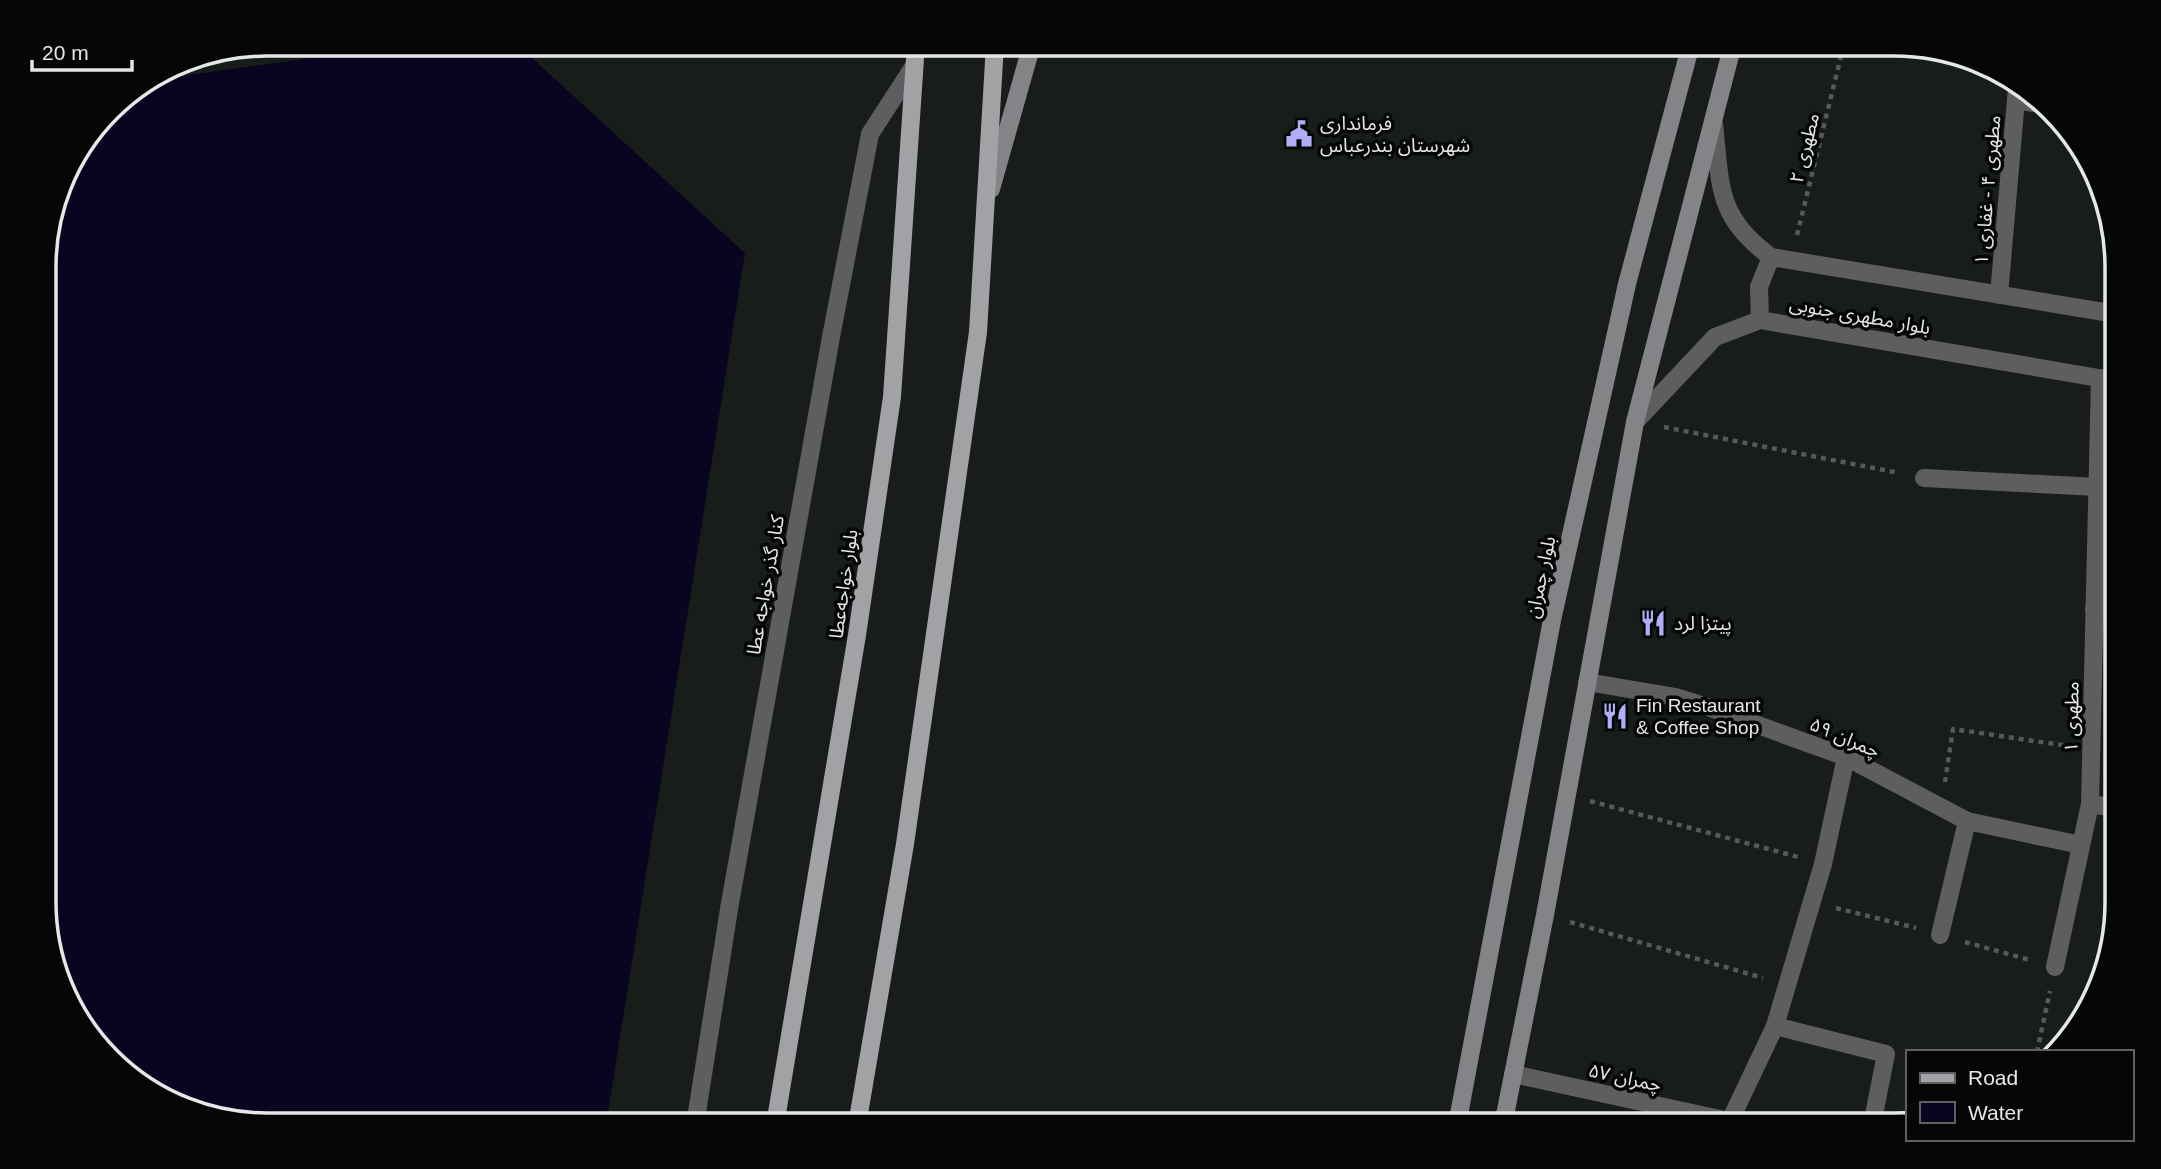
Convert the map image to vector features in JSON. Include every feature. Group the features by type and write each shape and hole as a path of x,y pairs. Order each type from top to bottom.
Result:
{"main road":[{"name":"بلوار خواجه‌عطا","path":"777,1113 857,635 892,397 915,56"},
{"path":"859,1113 905,844 978,332 994,56"},
{"path":"984,212 1029,56"},
{"name":"بلوار چمران","path":"1459,1113 1552,620 1627,284 1688,56"},
{"path":"1505,1113 1545,915 1635,422 1730,56"}],"street":[{"name":"کنار گذر خواجه عطا","path":"697,1113 740,849 870,134 914,66"},
{"name":"مطهری ۴ - غفاری ۱","path":"1999,295 2016,96"},
{"path":"1714,124 1723,199 1746,238 1772,257 2105,312"},
{"path":"1760,320 1759,287 1772,257"},
{"name":"بلوار مطهری جنوبی","path":"1635,422 1715,337 1760,320 2105,379"},
{"name":"مطهری ۱","path":"2055,967 2090,804 2097,487 2105,409"},
{"path":"1924,478 2097,487"},
{"path":"2094,609 2105,611"},
{"name":"چمران ۵۹","path":"1587,682 1676,697 1846,757 1968,821 2081,845"},
{"path":"1733,1113 1775,1026 1822,864 1846,757"},
{"path":"2090,804 2105,806"},
{"path":"1940,935 1968,821"},
{"path":"1775,1026 1886,1054 1874,1113"},
{"name":"چمران ۵۷","path":"1513,1074 1684,1113"}],"path":[{"name":"مطهری ۲","path":"1791,260 1841,56"},
{"path":"1635,422 1924,478"},
{"path":"1941,807 1953,729 2091,750"},
{"path":"1566,794 1822,864"},
{"path":"1545,915 1787,985"},
{"path":"2037,1050 2055,967"}],"water":[{"path":"324,56 530,56 745,253 608,1113 267,1113 213,1106 174,1091 128,1061 108,1041 92,1019 67,970 60,943 56,902 56,254 63,213 72,187 92,150 128,108 178,76"}],"pier":[{"path":"298,56 324,56 178,76 191,70"},
{"path":"530,56 535,56 744,247 745,253"}],"place":[{"name":"فرمانداری شهرستان بندرعباس","path":"1299,134"},
{"name":"پیتزا لرد","path":"1653,623"},
{"name":"Fin Restaurant & Coffee Shop","path":"1615,716"}]}
